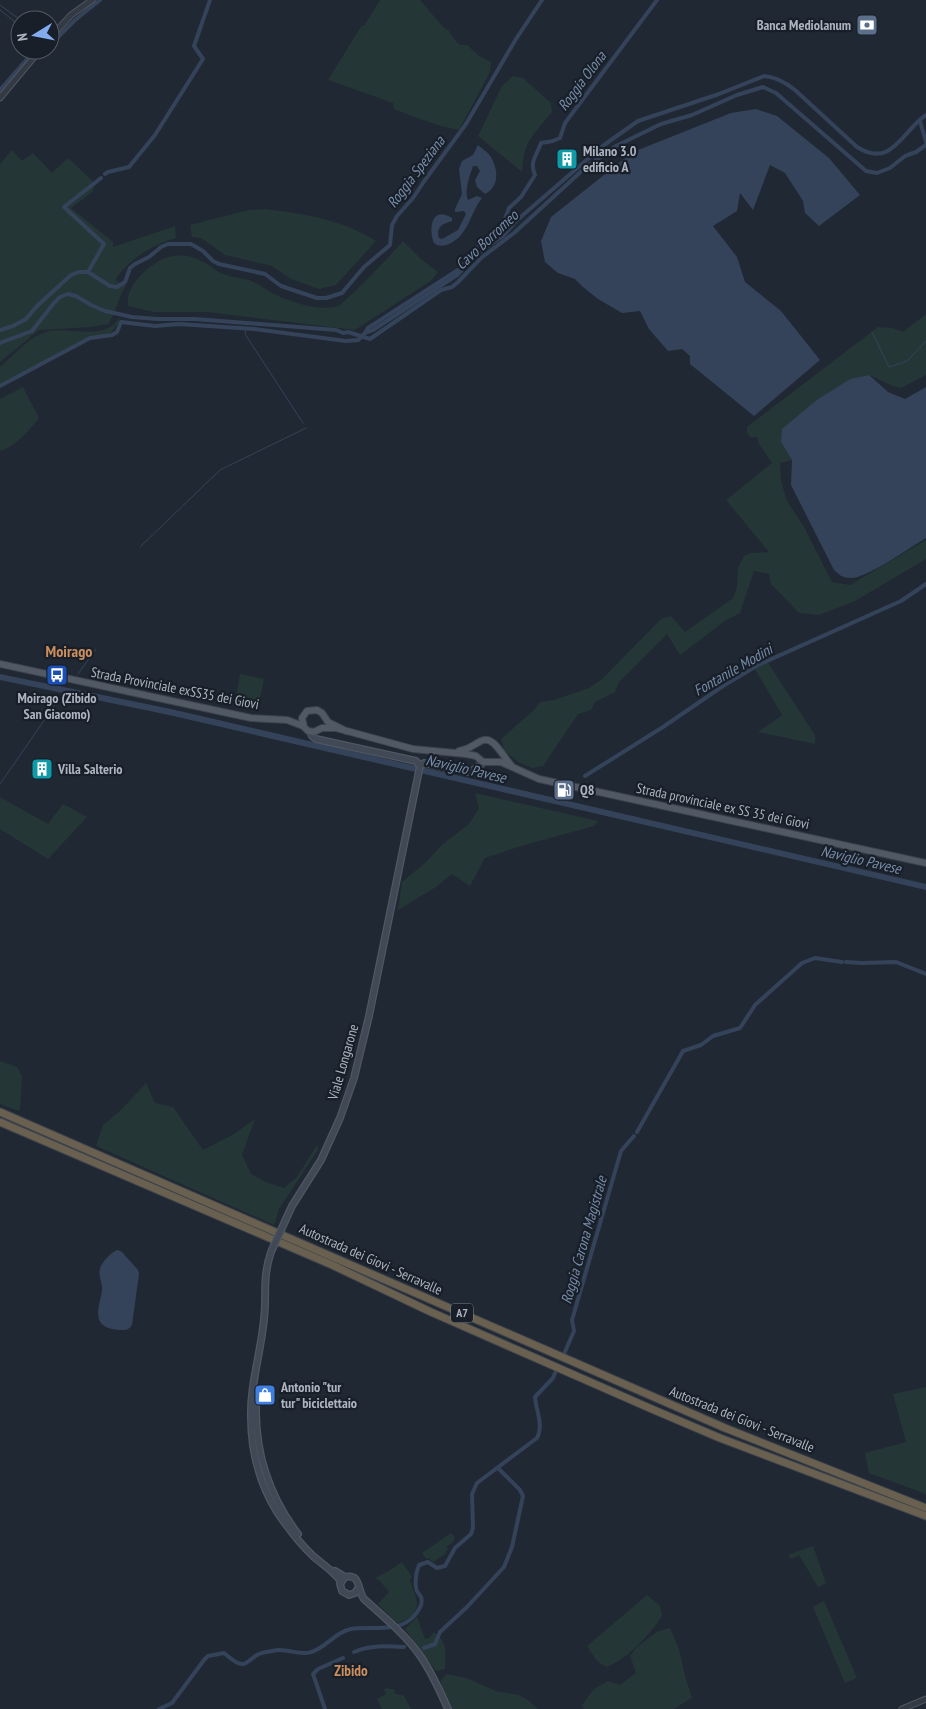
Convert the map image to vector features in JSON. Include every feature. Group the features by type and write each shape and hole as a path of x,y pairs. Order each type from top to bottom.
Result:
{"highway":[{"name":"Autostrada dei Giovi - Serravalle","path":"0,1112 725,1428 926,1508"},
{"name":"Autostrada dei Giovi - Serravalle","path":"0,1122 330,1264 431,1312 663,1414 720,1438 926,1516"}],"main road":[{"name":"Strada Provinciale exSS35 dei Giovi","path":"0,664 251,718 287,720 303,716"},
{"name":"Strada provinciale ex SS 35 dei Giovi","path":"303,716 310,710 315,709 322,713 325,719 346,731"},
{"path":"303,716 303,726 316,739 416,761 420,766 424,763 466,772 472,771 497,755 496,745"},
{"path":"322,728 325,719"},
{"name":"Strada Provinciale exSS35 dei Giovi","path":"287,720 303,726"},
{"name":"Strada provinciale ex SS 35 dei Giovi","path":"310,732 317,732 322,728 346,731 413,749 466,754 487,762 499,762 539,779 926,863"},
{"name":"Strada provinciale ex SS 35 dei Giovi","path":"451,752 468,749 482,740 488,740 496,745 503,757 516,769"},
{"path":"477,758 475,750 478,743"},
{"name":"Viale Longarone","path":"340,1582 300,1543 276,1509 259,1472 251,1417 252,1396 265,1317 264,1278 266,1264 292,1206 321,1160 340,1118 352,1085 369,1016 420,766"},
{"name":"Viale Longarone","path":"262,1339 256,1415 258,1443 264,1470 271,1489 288,1521 315,1553 337,1573 345,1577"},
{"path":"364,1599 342,1591 340,1582 345,1577 352,1576 358,1581 360,1594 364,1599 391,1623 425,1662 448,1709"},
{"path":"352,1594 359,1587"}],"street":[{"path":"60,27 92,0"},
{"path":"0,98 32,60"},
{"path":"902,1709 926,1699"}],"shaded area":[{"path":"380,0 420,0 460,45 467,45 479,56 491,62 490,72 459,130 434,124 394,109 393,103 328,80"},
{"path":"513,76 523,78 551,103 552,112 527,145 522,172 478,136 502,86"},
{"path":"12,150 22,161 33,153 52,173 68,158 96,184 92,192 71,208 113,242 113,247 175,226 176,238 150,249 134,259 121,272 115,280 126,286 108,324 91,327 39,330 0,362 0,164"},
{"path":"266,209 295,213 337,223 376,241 336,285 319,289 291,279 272,266 225,255 201,238 192,237 190,225 249,210"},
{"path":"403,241 422,260 438,272 432,280 355,330 207,312 154,312 128,306 131,288 143,273 158,261 181,255 198,259 223,274 249,280 287,300 314,307 331,308 343,303"},
{"path":"926,314 926,375 901,388 869,375 850,379 818,399 801,414 781,442 792,460 780,463 781,480 786,499 804,527 832,582 850,585 926,540 926,559 855,601 819,615 799,613 771,584 769,574 754,571 740,613 725,621 680,655 667,634 619,682 615,692 595,702 591,710 578,714 543,766 532,768 518,762 504,750 501,739 534,710 540,702 554,700 589,688 601,680 661,619 671,616 685,632 733,598 737,587 738,568 744,556 751,553 769,552 726,500 772,463 759,444 757,437 751,437 747,433 747,427 878,327 892,328 903,332"},
{"path":"119,317 119,322 111,333 90,338 0,384 0,367 26,343 37,336 60,330 87,332 104,330 113,325"},
{"path":"23,387 39,418 17,442 0,451 0,399"},
{"path":"763,655 815,735 815,744 758,732 782,715 750,661"},
{"path":"240,674 264,679 258,708 235,703"},
{"path":"475,793 598,821 594,826 485,858 470,886 452,874 436,887 398,910 402,882 426,862 443,844 469,824 479,808"},
{"path":"0,797 48,824 63,804 87,817 48,859 0,829"},
{"path":"0,1061 17,1067 22,1076 20,1110 0,1104"},
{"path":"146,1083 155,1103 173,1107 203,1150 234,1134 255,1119 242,1155 251,1174 268,1183 284,1188 297,1177 317,1145 318,1150 279,1209 274,1225 96,1146 103,1125 121,1110"},
{"path":"926,1387 926,1494 869,1473 865,1453 906,1442 893,1394"},
{"path":"451,1533 455,1537 453,1542 446,1547 448,1549 445,1554 433,1562 429,1558 426,1559 422,1553"},
{"path":"813,1546 826,1583 818,1587 799,1555 791,1559 788,1555"},
{"path":"402,1562 412,1577 410,1579 411,1585 417,1606 411,1616 397,1623 378,1604 389,1592 375,1578"},
{"path":"647,1595 660,1606 662,1616 630,1653 606,1667 597,1661 587,1646"},
{"path":"824,1601 857,1678 845,1683 813,1607"},
{"path":"417,1617 425,1639 429,1638 434,1632 442,1640 446,1653 445,1669 436,1671 405,1629"},
{"path":"670,1628 679,1649 692,1698 674,1709 584,1709 582,1705 594,1689 608,1681 620,1685 636,1673 630,1656 636,1648 658,1631"},
{"path":"447,1674 466,1678 496,1691 519,1695 538,1709 450,1709 441,1688 441,1680"},
{"path":"384,1689 395,1690 394,1693 404,1696 411,1709 382,1709 377,1699 386,1694"}],"water":[{"path":"756,109 777,116 829,158 860,195 819,226 805,213 803,201 785,173 770,165 753,210 740,193 737,211 713,226 737,257 745,282 781,311 820,360 754,416 690,364 690,356 682,349 668,351 649,329 640,311 622,313 598,299 575,279 558,273 545,262 541,241 551,217 633,152 731,113"},
{"path":"478,145 490,155 493,162 496,177 493,187 485,194 477,187 475,180 480,171 477,166 473,166 468,183 468,200 477,196 482,198 461,235 449,244 438,245 434,243 431,231 433,220 436,216 440,214 452,218 452,221 443,225 438,231 439,238 442,239 458,230 466,214 464,211 455,212 462,194 459,169 462,161 473,155"},
{"path":"869,375 888,392 905,399 926,387 926,538 878,568 858,577 848,578 841,576 834,570 791,485 792,460 781,442 782,429 818,399 850,379"},
{"path":"0,674 171,709 926,884 926,890 169,715 0,680"},
{"path":"118,1250 138,1270 139,1274 132,1325 124,1330 104,1326 98,1315 102,1292 100,1269 107,1258"}],"waterway":[{"path":"60,35 100,0"},
{"path":"105,174 129,167 155,135 203,59 194,46 210,0"},
{"name":"Roggia Speziana","path":"0,330 26,319 37,306 71,275 79,272 88,272 110,286 117,287 125,282 130,268 168,244 191,244 219,264 265,274 281,286 317,298 326,298 342,293 364,267 390,245 392,225 397,216 413,198 466,124 516,39 542,0"},
{"name":"Roggia Olona","path":"365,333 368,328 461,268 474,250 501,229 509,208 521,197 535,175 533,162 541,143 560,138 565,123 657,0"},
{"path":"0,5 10,12"},
{"path":"0,10 10,18"},
{"path":"0,90 26,60"},
{"path":"0,386 90,338 112,335 117,332 121,322 155,326 179,324 254,329 346,341 358,340 365,333 373,330 457,275 478,253 504,235 516,221 604,145 638,121 719,94 764,76 784,82 791,87 857,147 869,153 879,154 888,151 926,115"},
{"name":"Cavo Borromeo","path":"0,343 32,331 54,303 60,297 68,294 76,296 105,311 132,317 195,319 336,330 370,339 441,290 452,287 481,258 514,233 586,167 616,146 661,124 692,115 737,95 763,87 776,93 866,171 877,173 890,168 905,156 916,152 926,145"},
{"path":"920,121 926,142"},
{"path":"88,272 104,244 64,207 101,178"},
{"path":"246,329 245,334 303,423"},
{"path":"872,332 889,367 907,361 926,341"},
{"path":"140,547 220,470 306,428"},
{"name":"Fontanile Modini","path":"585,776 758,665 901,601 926,584"},
{"path":"78,674 96,649"},
{"path":"0,784 59,699"},
{"name":"Roggia Carona Magistrale","path":"637,1132 683,1051 701,1045 713,1036 740,1028 755,1005 802,963 815,958 842,962"},
{"name":"Roggia Carona Magistrale","path":"846,962 896,962 926,974"},
{"name":"Roggia Carona Magistrale","path":"564,1354 574,1331 572,1320 621,1151 634,1136"},
{"name":"Roggia Carona Magistrale","path":"159,1709 172,1703 208,1656 224,1653 236,1662 243,1664 257,1655 271,1651 282,1650 307,1653 316,1650 345,1631 359,1628 392,1627 407,1622 413,1617 422,1603 416,1584 416,1573 419,1565 428,1562 437,1568 445,1566 455,1548 471,1534 473,1528 472,1494 477,1483 537,1438 540,1423 535,1397 553,1378 556,1371"},
{"path":"424,1648 435,1644 440,1632 467,1607 504,1567 512,1547 523,1496 520,1490 498,1468"},
{"path":"354,1652 373,1647 404,1647"},
{"path":"325,1709 313,1674 318,1669 343,1658"}],"place":[{"name":"Banca Mediolanum","path":"867,25"},
{"name":"Milano 3.0 edificio A","path":"567,159"},
{"name":"Moirago (Zibido San Giacomo)","path":"57,675"},
{"name":"Villa Salterio","path":"42,769"},
{"name":"Q8","path":"564,790"},
{"name":"Antonio \"tur tur\" biciclettaio","path":"265,1395"}],"district":[{"name":"Moirago","path":"69,651"},
{"name":"Zibido","path":"351,1671"}],"water label":[{"name":"Naviglio Pavese","path":"466,769"},
{"name":"Naviglio Pavese","path":"861,860"}]}
